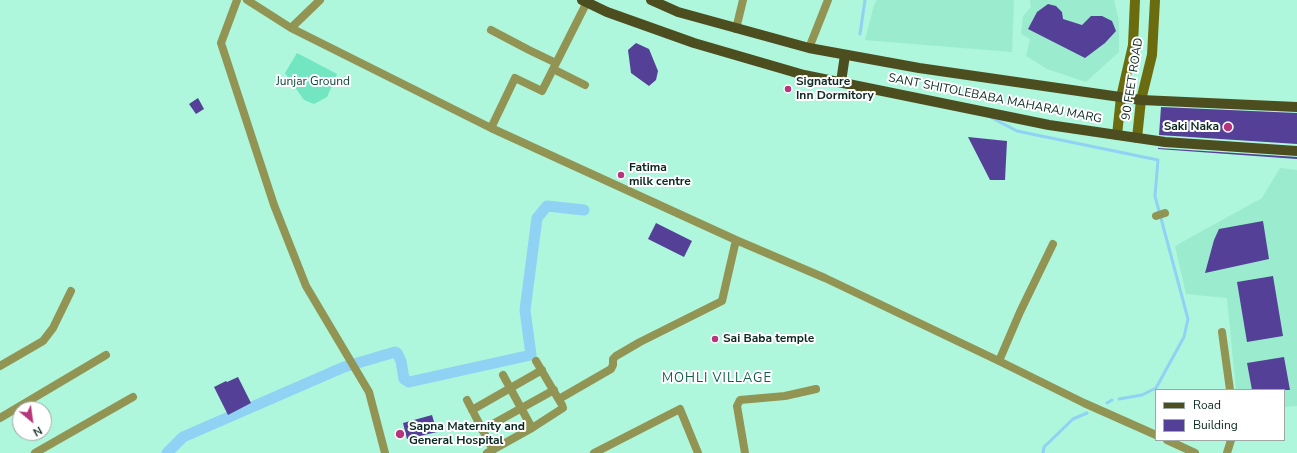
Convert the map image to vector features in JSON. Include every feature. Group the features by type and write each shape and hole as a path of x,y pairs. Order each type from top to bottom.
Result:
{"main road":[{"name":"SANT SHITOLEBABA MAHARAJ MARG","path":"651,0 678,12 809,48 918,68 1141,100 1297,107"},
{"name":"SANT SHITOLEBABA MAHARAJ MARG","path":"586,1 607,12 694,43 804,75 1049,126 1164,142 1297,151"},
{"path":"841,82 845,55"}],"street":[{"path":"237,0 221,43 274,205 306,286 369,392 385,453"},
{"path":"247,0 291,28 491,128 736,240 825,278 1084,403 1155,435"},
{"path":"291,28 320,0"},
{"path":"736,29 743,0"},
{"path":"809,48 828,0"},
{"name":"90 FEET ROAD","path":"1117,135 1121,97 1133,45 1135,0"},
{"name":"90 FEET ROAD","path":"1137,138 1141,100 1152,55 1155,0"},
{"path":"491,128 515,78 542,91 586,1"},
{"path":"491,30 529,50 585,85"},
{"path":"1156,216 1165,213"},
{"path":"559,399 611,369 614,365 613,360 616,356 640,342 722,301 736,240"},
{"path":"999,361 1020,312 1053,244"},
{"path":"0,366 43,341 53,328 71,291"},
{"path":"1222,332 1230,389"},
{"path":"0,418 106,355"},
{"path":"467,400 482,430 490,451 532,428 563,408 536,361"},
{"path":"472,410 542,370"},
{"path":"503,374 532,428"},
{"path":"745,453 737,406 740,400 785,396 816,389"},
{"path":"482,430 554,390"},
{"path":"34,453 132,397"},
{"path":"594,453 611,449 680,409 698,453"},
{"path":"1169,441 1195,453"},
{"path":"1227,453 1231,441"}],"shaded area":[{"path":"877,0 1014,0 1012,52 865,40 874,5"},
{"path":"1030,0 1114,0 1119,22 1119,52 1086,82 1047,69 1026,56 1030,39 1021,34 1023,16 1031,7"},
{"path":"1280,168 1297,170 1297,406 1285,407 1285,389 1236,389 1227,298 1186,294 1175,246 1262,198"}],"green space":[{"name":"Junjar Ground","path":"297,53 337,74 327,97 314,104 304,100 285,73"}],"building":[{"path":"1048,4 1056,6 1062,12 1063,19 1082,25 1091,16 1102,16 1112,21 1116,31 1105,43 1085,58 1028,29 1037,12"},
{"path":"636,43 649,49 658,71 656,80 649,86 631,73 628,50"},
{"path":"198,98 204,109 196,114 189,104"},
{"name":"Saki Naka","path":"1161,107 1297,113 1297,144 1159,135"},
{"path":"968,137 1007,141 1005,180 990,180"},
{"path":"1158,149 1297,157 1297,159"},
{"path":"1263,221 1269,259 1205,273 1214,240 1219,229"},
{"path":"656,223 692,241 684,257 648,239"},
{"path":"1273,276 1283,336 1247,342 1237,282"},
{"path":"1284,357 1290,390 1252,389 1247,363"},
{"path":"238,377 251,403 228,415 214,387"},
{"path":"432,415 437,432 407,439 403,423"}],"waterway":[{"path":"860,34 865,0"},
{"path":"992,118 1017,131 1158,160 1155,196 1188,319 1184,337 1156,388 1142,395 1119,399"},
{"path":"167,453 183,437 344,367 395,352 401,361 404,379 409,382 531,355 525,310 537,218 547,206 584,210"},
{"path":"1107,403 1112,400"},
{"path":"1043,453 1044,447 1073,419 1087,413"}],"place":[{"name":"Signature Inn Dormitory","path":"788,89"},
{"name":"Saki Naka","path":"1228,127"},
{"name":"Fatima milk centre","path":"621,175"},
{"name":"Sai Baba temple","path":"715,339"},
{"name":"Sapna Maternity and General Hospital","path":"400,434"}],"district":[{"name":"MOHLI VILLAGE","path":"717,379"}]}
